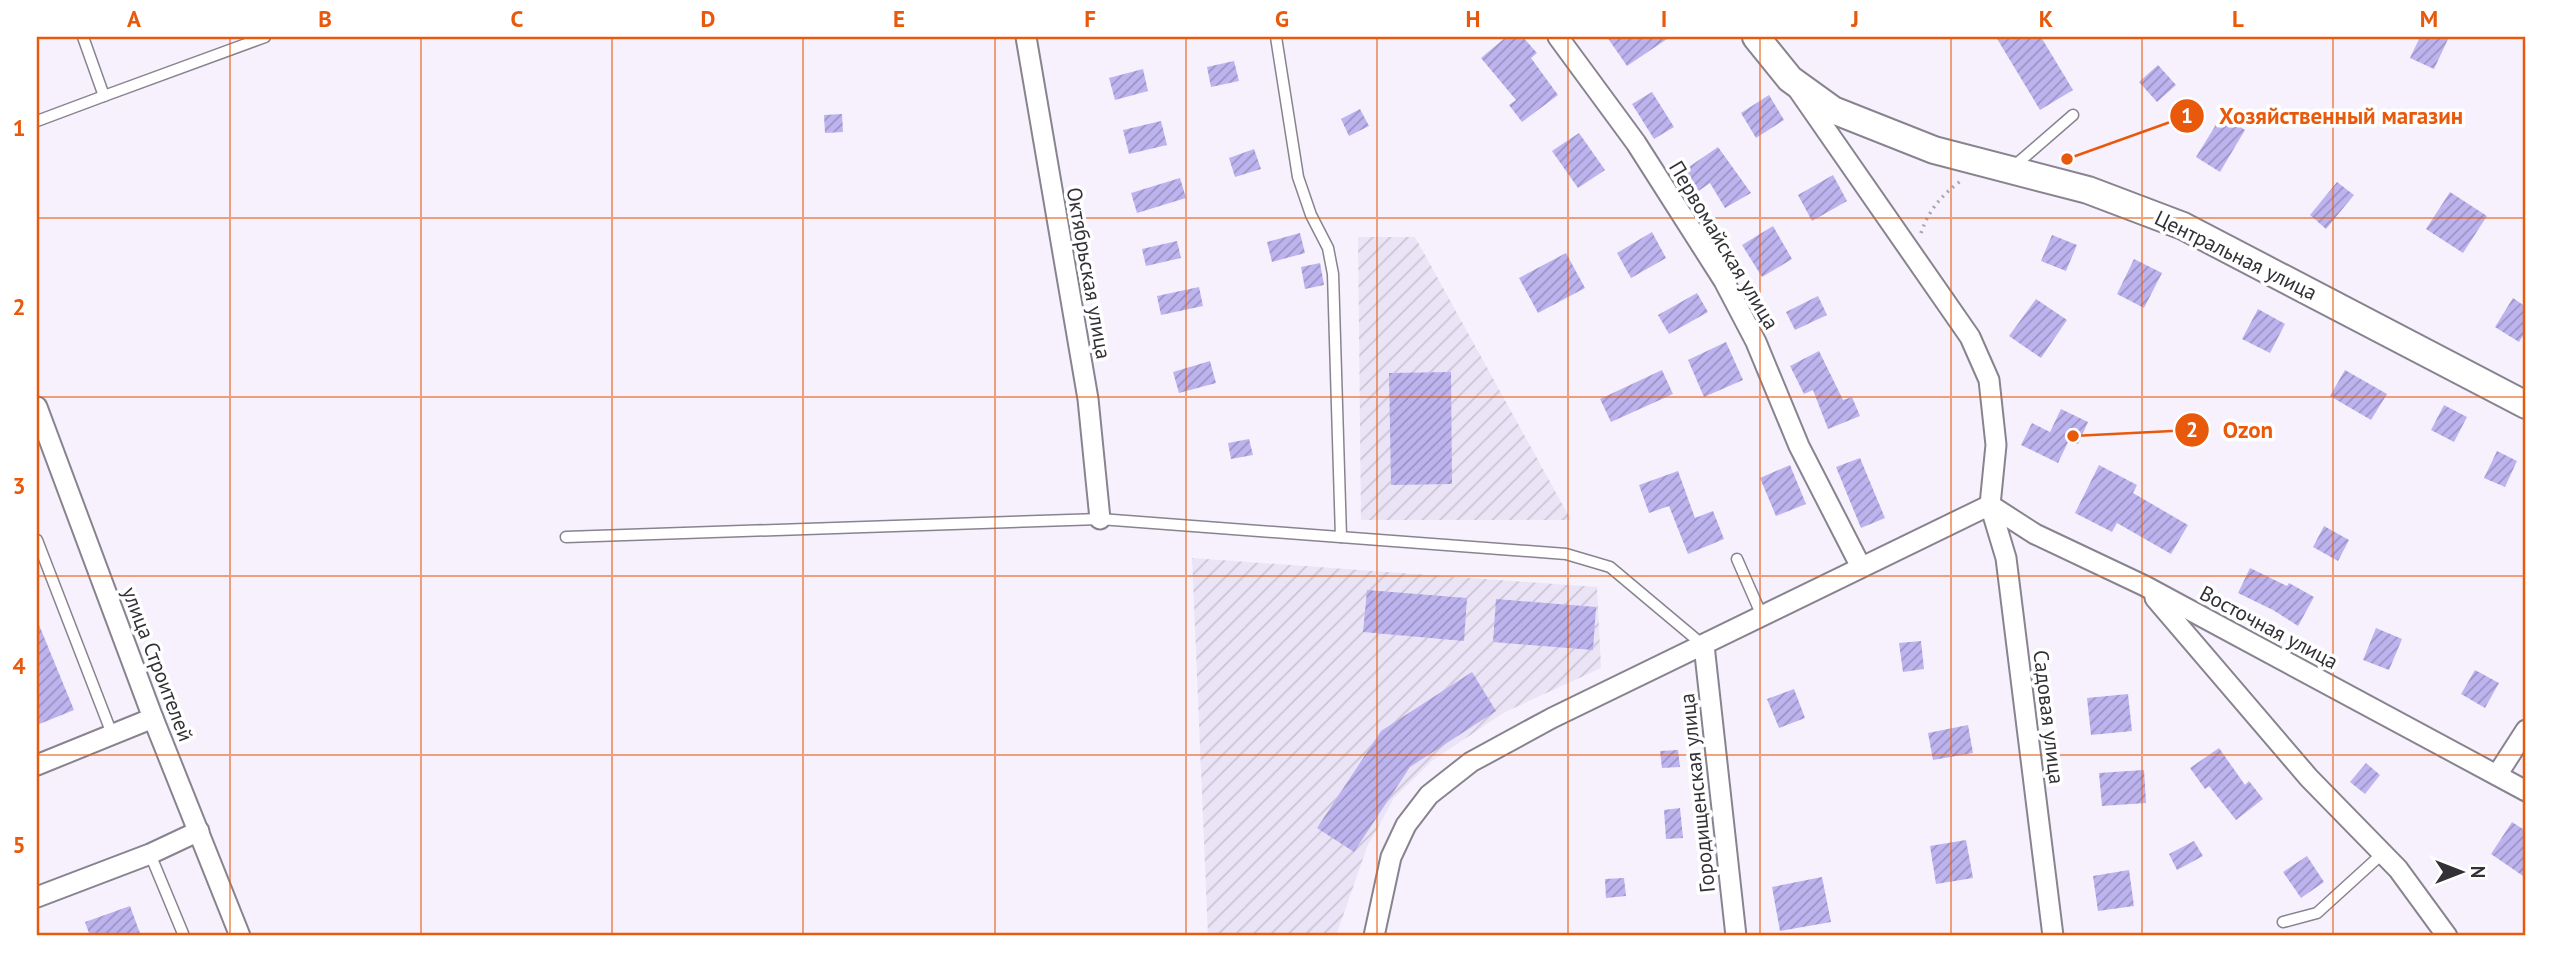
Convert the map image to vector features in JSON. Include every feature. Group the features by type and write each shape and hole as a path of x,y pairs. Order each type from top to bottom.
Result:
{"street":[{"name":"Октябрьская улица","path":"1026,37 1088,399 1100,519"},
{"name":"Первомайская улица","path":"1558,37 1636,144 1724,281 1756,342 1800,446 1861,566"},
{"name":"Центральная улица","path":"1756,37 1790,79 1833,110 1934,150 2088,190 2183,226 2526,405"},
{"path":"1374,936 1391,857 1406,825 1429,795 1471,762 1552,718 1990,505 1996,445 1989,380 1969,337 1790,79"},
{"name":"улица Строителей","path":"37,407 153,718 240,936"},
{"name":"Восточная улица","path":"1990,505 2035,534 2145,586 2526,791"},
{"name":"Садовая улица","path":"1990,505 2006,558 2053,936"},
{"path":"2145,586 2309,778 2398,869 2447,936"},
{"name":"Городищенская улица","path":"1704,645 1736,936"},
{"path":"37,765 153,718"},
{"path":"2497,775 2526,730"},
{"path":"37,897 150,854 199,831"}],"lane":[{"path":"83,37 104,96"},
{"path":"37,121 265,37"},
{"path":"1276,37 1298,177 1311,215 1328,248 1333,274 1341,537"},
{"path":"2010,170 2073,116"},
{"path":"566,537 1100,519 1566,554 1610,567 1704,645"},
{"path":"37,540 112,734"},
{"path":"1737,559 1762,616"},
{"path":"2283,922 2317,914 2383,853"},
{"path":"150,854 184,936"}],"path":[{"path":"1920,266 1919,242 1926,219 1943,194 1965,178"}],"shaded area":[{"path":"1358,237 1415,237 1571,520 1361,520"},
{"path":"1192,558 1597,587 1601,668 1505,712 1433,760 1394,798 1367,847 1336,936 1208,936"}],"building":[{"path":"1506,37 1523,37 1537,53 1531,58 1558,95 1522,122 1509,105 1516,100 1481,58"},
{"path":"1607,37 1670,37 1627,66"},
{"path":"1996,37 2041,37 2073,90 2040,110"},
{"path":"2420,37 2449,37 2434,69 2410,58"},
{"path":"1234,61 1239,81 1211,87 1207,67"},
{"path":"2158,65 2176,85 2157,102 2139,82"},
{"path":"1143,69 1148,91 1115,100 1109,78"},
{"path":"1652,92 1674,127 1654,139 1632,104"},
{"path":"1769,95 1784,120 1756,138 1741,113"},
{"path":"1360,109 1369,126 1349,136 1341,119"},
{"path":"842,114 843,132 825,133 824,115"},
{"path":"2222,115 2245,130 2220,172 2196,157"},
{"path":"1161,121 1167,145 1129,154 1123,130"},
{"path":"1579,133 1605,170 1578,188 1552,151"},
{"path":"1718,147 1751,193 1725,208 1710,183 1697,192 1683,171"},
{"path":"1254,149 1261,169 1235,177 1229,158"},
{"path":"1833,175 1847,201 1812,221 1798,195"},
{"path":"1180,178 1186,198 1137,213 1131,193"},
{"path":"2337,182 2354,195 2326,229 2310,215"},
{"path":"2450,192 2487,216 2463,253 2426,229"},
{"path":"1773,226 1792,259 1762,277 1742,245"},
{"path":"1652,232 1666,258 1631,278 1617,253"},
{"path":"1300,233 1305,253 1272,262 1267,242"},
{"path":"2052,235 2077,245 2066,271 2041,261"},
{"path":"1177,241 1181,258 1146,266 1142,249"},
{"path":"1566,253 1585,288 1538,313 1519,278"},
{"path":"2134,259 2162,273 2144,308 2117,294"},
{"path":"1320,263 1324,285 1305,289 1301,267"},
{"path":"1199,287 1203,306 1161,315 1157,296"},
{"path":"1697,293 1708,312 1669,334 1658,315"},
{"path":"1818,296 1827,315 1795,330 1786,312"},
{"path":"2513,298 2526,307 2526,331 2519,342 2495,327"},
{"path":"2036,299 2067,320 2041,358 2009,336"},
{"path":"2258,309 2285,324 2270,353 2242,339"},
{"path":"1726,342 1743,380 1704,397 1688,360"},
{"path":"1819,351 1843,400 1852,397 1860,416 1828,429 1813,390 1804,394 1790,366"},
{"path":"1210,361 1216,383 1179,393 1173,372"},
{"path":"1662,370 1673,394 1611,422 1600,399"},
{"path":"2345,370 2387,394 2371,420 2330,396"},
{"path":"1451,372 1452,484 1391,485 1389,373"},
{"path":"2444,405 2467,417 2454,442 2431,430"},
{"path":"2061,409 2088,422 2078,444 2069,440 2058,463 2021,445 2032,423 2050,432"},
{"path":"1249,439 1253,455 1231,459 1228,443"},
{"path":"2497,451 2517,461 2505,487 2484,478"},
{"path":"1860,458 1885,518 1861,528 1836,467"},
{"path":"1790,465 1806,504 1776,516 1760,478"},
{"path":"2099,465 2137,485 2133,493 2188,525 2171,554 2117,523 2112,532 2075,513"},
{"path":"1678,471 1695,518 1713,511 1724,539 1688,554 1669,506 1649,513 1639,485"},
{"path":"2324,526 2349,540 2338,561 2313,547"},
{"path":"2250,568 2287,586 2289,583 2314,597 2298,626 2238,593"},
{"path":"1367,590 1467,598 1464,641 1363,632"},
{"path":"1496,599 1596,607 1593,650 1493,642"},
{"path":"37,620 74,710 37,725"},
{"path":"2376,628 2402,639 2389,670 2363,660"},
{"path":"1921,641 1924,669 1903,672 1899,643"},
{"path":"2475,670 2499,683 2485,708 2461,694"},
{"path":"1472,672 1496,711 1410,767 1354,852 1317,828 1381,731"},
{"path":"1794,689 1805,718 1779,728 1767,699"},
{"path":"2128,694 2132,731 2091,735 2087,698"},
{"path":"1968,725 1973,753 1933,760 1928,733"},
{"path":"2219,748 2245,785 2249,781 2263,799 2236,820 2209,786 2205,789 2190,768"},
{"path":"1678,750 1680,767 1662,768 1660,751"},
{"path":"2366,763 2380,775 2365,794 2350,782"},
{"path":"2144,770 2146,803 2102,806 2099,773"},
{"path":"1680,808 1683,838 1666,839 1664,810"},
{"path":"2512,822 2526,831 2526,878 2491,854"},
{"path":"1966,840 1973,878 1936,884 1930,846"},
{"path":"2194,841 2203,856 2177,870 2169,854"},
{"path":"2307,856 2324,882 2301,898 2283,872"},
{"path":"2129,870 2134,906 2098,911 2093,876"},
{"path":"1822,877 1831,922 1780,931 1772,887"},
{"path":"1624,878 1626,896 1606,898 1605,879"},
{"path":"130,906 141,936 90,936 85,922"}],"place":[{"name":"Хозяйственный магазин","path":"2067,159"},
{"name":"Ozon","path":"2073,436"}]}
